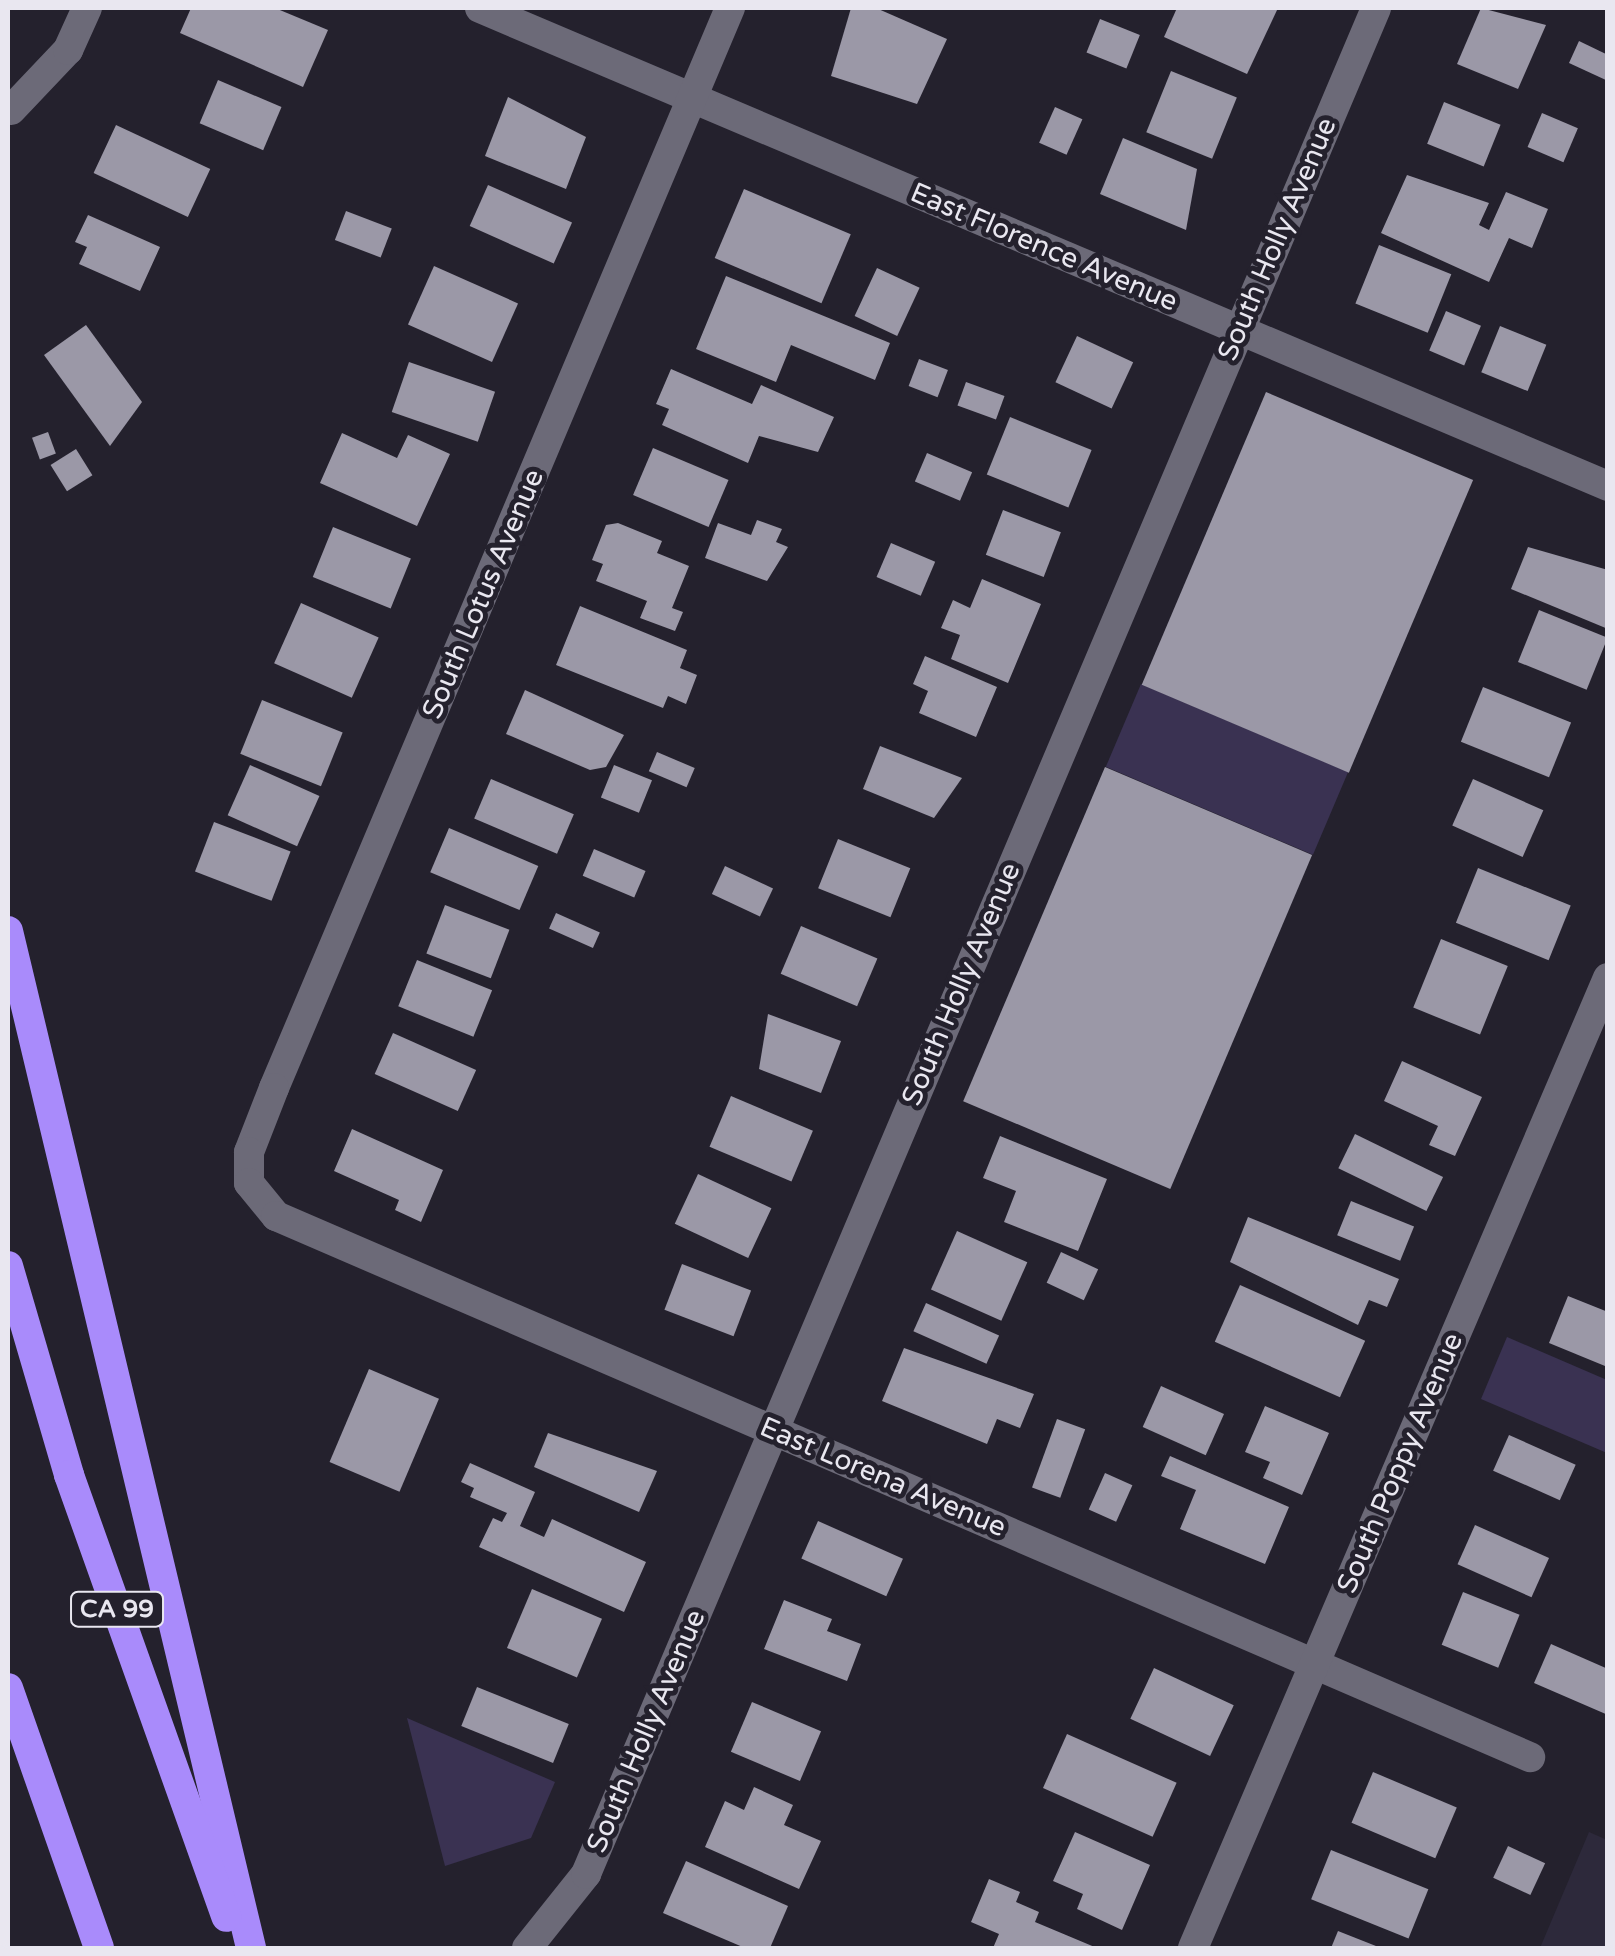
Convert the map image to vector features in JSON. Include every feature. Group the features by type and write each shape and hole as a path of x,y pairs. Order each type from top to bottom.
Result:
{"highway":[{"path":"8,931 251,1948"},
{"name":"CA 99","path":"8,1266 70,1476 238,1948"},
{"path":"8,1688 99,1948"}],"street":[{"path":"11,110 68,50 87,8"},
{"name":"East Florence Avenue","path":"480,8 1608,486"},
{"name":"South Lotus Avenue","path":"249,1183 249,1152 274,1088 730,8"},
{"name":"South Holly Avenue","path":"527,1948 586,1874 1376,8"},
{"name":"South Poppy Avenue","path":"1193,1948 1608,978"},
{"name":"East Lorena Avenue","path":"249,1183 276,1216 1530,1757"}],"shaded area":[{"path":"1141,684 1348,772 1313,855 1106,767"},
{"path":"1507,1337 1607,1380 1607,1453 1481,1399"},
{"path":"407,1718 555,1782 531,1838 445,1866"},
{"path":"1589,1832 1607,1840 1607,1948 1540,1948"}],"building":[{"path":"191,8 275,8 328,30 303,87 180,33"},
{"path":"851,8 876,8 947,39 917,104 831,76"},
{"path":"1177,8 1278,8 1247,74 1164,37"},
{"path":"1481,8 1546,25 1518,89 1457,64"},
{"path":"1100,19 1140,35 1126,68 1087,52"},
{"path":"1579,41 1608,55 1608,81 1569,63"},
{"path":"1171,71 1237,98 1212,159 1146,132"},
{"path":"218,80 282,107 263,150 200,123"},
{"path":"508,97 586,137 566,189 485,156"},
{"path":"1444,102 1501,125 1484,167 1427,144"},
{"path":"1055,107 1082,119 1067,155 1039,143"},
{"path":"1542,113 1578,128 1563,162 1528,147"},
{"path":"116,125 210,169 188,217 94,173"},
{"path":"1123,138 1197,169 1186,230 1100,194"},
{"path":"1407,175 1489,203 1479,225 1489,230 1506,192 1548,209 1532,248 1509,238 1489,282 1381,233"},
{"path":"488,185 572,222 554,264 470,226"},
{"path":"744,189 851,234 821,303 715,258"},
{"path":"346,211 392,229 381,258 335,240"},
{"path":"88,215 160,247 140,291 79,264 87,247 75,242"},
{"path":"1379,245 1451,274 1428,333 1355,303"},
{"path":"434,266 518,303 492,362 408,324"},
{"path":"877,268 920,288 897,336 855,316"},
{"path":"726,276 890,343 875,380 791,345 776,382 696,349"},
{"path":"1446,311 1481,326 1464,365 1429,351"},
{"path":"86,325 142,402 110,446 44,355"},
{"path":"1500,326 1546,345 1528,391 1481,372"},
{"path":"1077,336 1133,362 1112,408 1055,382"},
{"path":"919,359 948,370 938,397 909,386"},
{"path":"409,362 495,392 478,442 392,412"},
{"path":"671,369 752,404 761,385 834,417 818,452 759,436 748,463 662,425 669,409 656,404"},
{"path":"966,382 1005,396 996,420 957,405"},
{"path":"1266,392 1473,480 1349,773 1142,685"},
{"path":"1010,417 1092,450 1068,507 987,474"},
{"path":"48,432 56,454 40,459 32,438"},
{"path":"342,433 397,458 408,435 450,454 417,526 320,483"},
{"path":"653,448 728,480 709,527 633,495"},
{"path":"76,449 92,475 67,491 51,465"},
{"path":"927,453 972,472 960,501 915,482"},
{"path":"1003,510 1061,532 1044,577 986,555"},
{"path":"757,520 782,529 776,542 788,547 767,581 705,558 718,523 751,535"},
{"path":"618,523 662,541 657,553 689,566 672,608 683,612 675,631 640,618 647,601 596,581 603,564 592,560 606,525"},
{"path":"333,527 411,558 391,609 313,577"},
{"path":"891,543 935,562 921,596 877,577"},
{"path":"1528,547 1608,570 1608,629 1511,589"},
{"path":"982,579 1041,604 1008,683 951,659 960,635 941,628 953,600 970,608"},
{"path":"301,603 379,638 352,698 274,663"},
{"path":"580,606 687,650 680,668 697,675 686,704 668,696 663,708 556,665"},
{"path":"1539,610 1608,638 1587,690 1518,662"},
{"path":"925,656 997,687 976,737 919,713 928,691 913,684"},
{"path":"1483,687 1571,723 1549,777 1461,742"},
{"path":"525,690 624,735 606,767 590,770 506,734"},
{"path":"262,700 343,733 321,786 240,754"},
{"path":"880,746 962,778 934,818 863,789"},
{"path":"657,752 695,768 687,787 649,771"},
{"path":"250,765 319,796 297,846 228,815"},
{"path":"614,765 652,780 639,813 601,797"},
{"path":"1105,767 1312,855 1170,1189 963,1101"},
{"path":"491,779 574,814 557,854 474,819"},
{"path":"1473,779 1543,810 1523,857 1452,826"},
{"path":"214,822 291,851 272,901 195,871"},
{"path":"449,828 538,866 520,910 430,872"},
{"path":"838,839 910,868 890,917 818,888"},
{"path":"594,849 646,871 634,898 583,876"},
{"path":"725,866 773,888 760,916 712,894"},
{"path":"1478,868 1571,905 1549,960 1456,923"},
{"path":"445,905 509,930 491,978 426,954"},
{"path":"556,913 600,933 593,948 549,929"},
{"path":"801,926 877,958 857,1006 781,974"},
{"path":"1441,939 1508,966 1480,1035 1413,1008"},
{"path":"417,960 492,990 473,1037 398,1006"},
{"path":"768,1014 841,1041 821,1093 759,1069"},
{"path":"393,1033 476,1070 458,1111 375,1074"},
{"path":"1402,1061 1482,1097 1455,1156 1429,1145 1438,1126 1384,1101"},
{"path":"731,1096 813,1131 791,1181 710,1147"},
{"path":"352,1129 443,1170 421,1222 395,1210 399,1200 334,1171"},
{"path":"1355,1134 1443,1177 1426,1211 1338,1168"},
{"path":"1000,1136 1107,1179 1078,1251 1004,1222 1016,1191 983,1178"},
{"path":"698,1174 771,1208 748,1258 675,1224"},
{"path":"1351,1201 1414,1226 1400,1261 1337,1235"},
{"path":"1248,1217 1399,1279 1387,1307 1369,1300 1358,1325 1230,1262"},
{"path":"957,1231 1027,1262 1001,1321 931,1289"},
{"path":"1061,1252 1098,1269 1084,1300 1047,1283"},
{"path":"682,1264 751,1291 734,1336 664,1310"},
{"path":"1240,1285 1365,1341 1340,1397 1215,1342"},
{"path":"1568,1296 1608,1312 1605,1366 1549,1343"},
{"path":"926,1303 999,1336 986,1364 913,1331"},
{"path":"904,1348 1034,1394 1020,1428 997,1419 987,1444 882,1401"},
{"path":"369,1369 439,1399 399,1492 330,1462"},
{"path":"1161,1386 1224,1414 1206,1455 1143,1427"},
{"path":"1265,1406 1329,1433 1302,1495 1263,1478 1270,1462 1245,1452"},
{"path":"1057,1419 1085,1429 1060,1498 1032,1488"},
{"path":"548,1433 657,1471 639,1512 534,1467"},
{"path":"1509,1435 1576,1465 1560,1500 1493,1471"},
{"path":"1170,1456 1289,1507 1265,1564 1180,1529 1196,1490 1161,1476"},
{"path":"470,1463 535,1492 520,1526 544,1537 552,1519 646,1562 624,1612 479,1547 493,1518 502,1522 507,1513 470,1497 474,1488 461,1482"},
{"path":"1105,1473 1132,1485 1116,1522 1089,1510"},
{"path":"818,1521 903,1559 886,1596 801,1558"},
{"path":"1475,1525 1549,1558 1532,1597 1458,1564"},
{"path":"532,1589 602,1619 577,1678 507,1648"},
{"path":"1463,1592 1520,1615 1498,1668 1442,1645"},
{"path":"784,1600 832,1619 827,1631 861,1644 847,1681 764,1649"},
{"path":"1551,1644 1608,1669 1608,1715 1534,1683"},
{"path":"1154,1668 1234,1705 1210,1756 1130,1719"},
{"path":"477,1687 569,1724 553,1763 461,1726"},
{"path":"752,1702 821,1731 800,1781 731,1752"},
{"path":"1067,1734 1177,1783 1153,1837 1043,1788"},
{"path":"1373,1772 1457,1808 1435,1858 1352,1823"},
{"path":"754,1787 793,1805 784,1825 821,1841 799,1889 705,1847 725,1801 744,1810"},
{"path":"1075,1832 1150,1865 1122,1930 1077,1909 1083,1894 1053,1881"},
{"path":"1508,1846 1545,1863 1530,1895 1493,1878"},
{"path":"1331,1850 1428,1889 1409,1938 1311,1899"},
{"path":"686,1861 788,1906 770,1948 745,1948 663,1913"},
{"path":"989,1879 1020,1892 1016,1902 1039,1912 1035,1922 1097,1948 993,1948 999,1934 971,1922"},
{"path":"1338,1931 1381,1948 1331,1948"}]}
